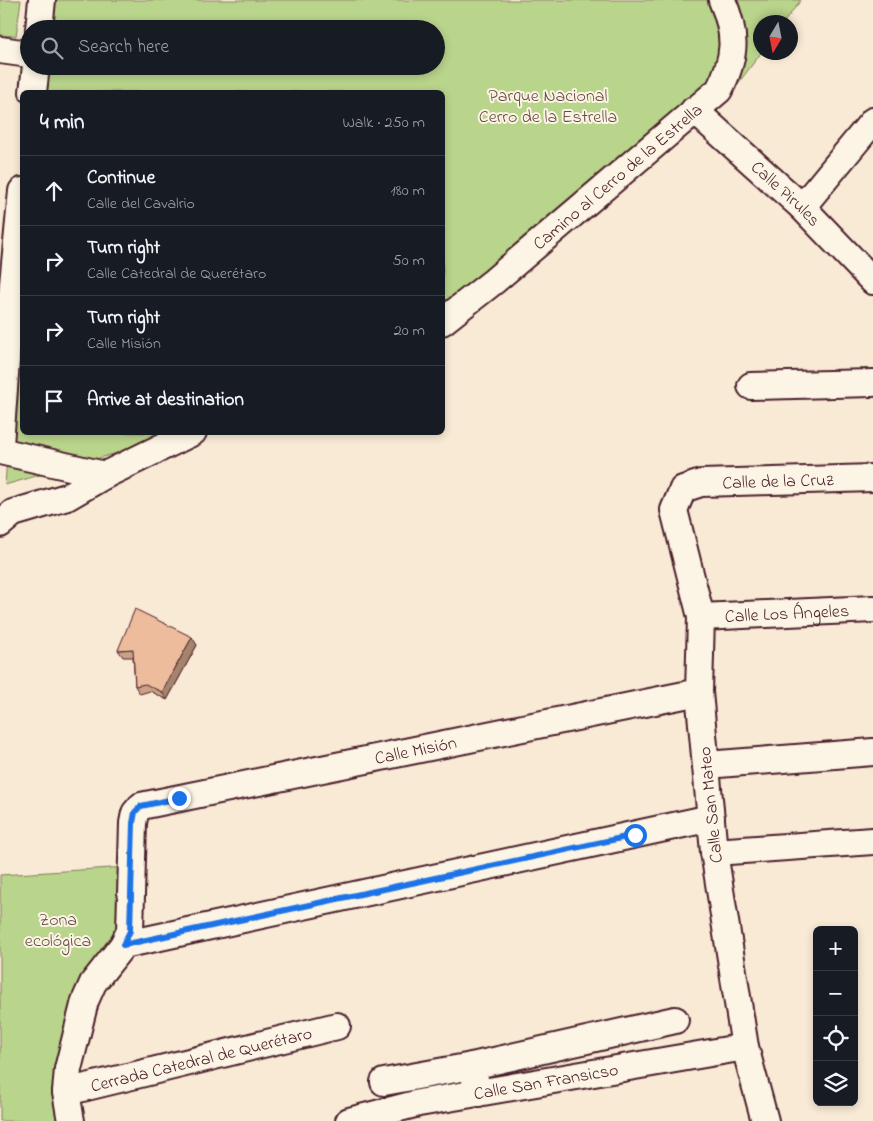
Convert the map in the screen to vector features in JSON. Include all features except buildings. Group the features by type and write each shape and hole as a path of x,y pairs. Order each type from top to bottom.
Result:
{"street":[{"path":"41,20 42,0"},
{"name":"Camino al Cerro de la Estrella","path":"445,320 494,281 719,90 728,73 733,52 732,33 722,0"},
{"path":"0,50 20,53"},
{"path":"33,90 35,75"},
{"name":"Calle Pirules","path":"694,110 802,207 873,281"},
{"path":"802,207 873,121"},
{"path":"0,445 9,225 20,196"},
{"path":"751,386 873,383"},
{"path":"0,524 13,513 67,497 105,474 187,435"},
{"path":"0,451 105,474"},
{"name":"Calle de la Cruz","path":"683,489 701,483 873,478"},
{"name":"Calle San Mateo","path":"683,489 674,510 701,617 698,692 714,852 745,1047 765,1121"},
{"name":"Calle Los Ángeles","path":"701,617 873,609"},
{"name":"Calle Misión","path":"123,945 130,931 133,823 135,812 141,806 698,692"},
{"path":"706,764 873,752"},
{"path":"71,1121 66,1092 68,1069 85,1001 93,983 123,945 711,818"},
{"path":"714,852 873,841"},
{"path":"384,1082 472,1066 675,1020"},
{"name":"Cerrada Catedral de Querétaro","path":"66,1092 337,1026"},
{"name":"Calle San Fransicso","path":"349,1121 421,1112 478,1093 745,1047"},
{"path":"472,1066 478,1093"}],"green space":[{"path":"0,0 21,0 16,36 0,35"},
{"name":"Parque Nacional Cerro de la Estrella","path":"40,0 801,0 789,15 753,15 753,60 756,60 715,114 445,310 445,90 34,90 35,75 445,75 445,20 39,20"},
{"path":"20,274 20,435 177,435 5,485"},
{"name":"Zona ecológica","path":"127,867 123,926 91,1003 63,1121 0,1121 0,875"}],"route":[{"path":"179,798 141,806 135,812 133,823 130,931 123,945 635,835"}]}
